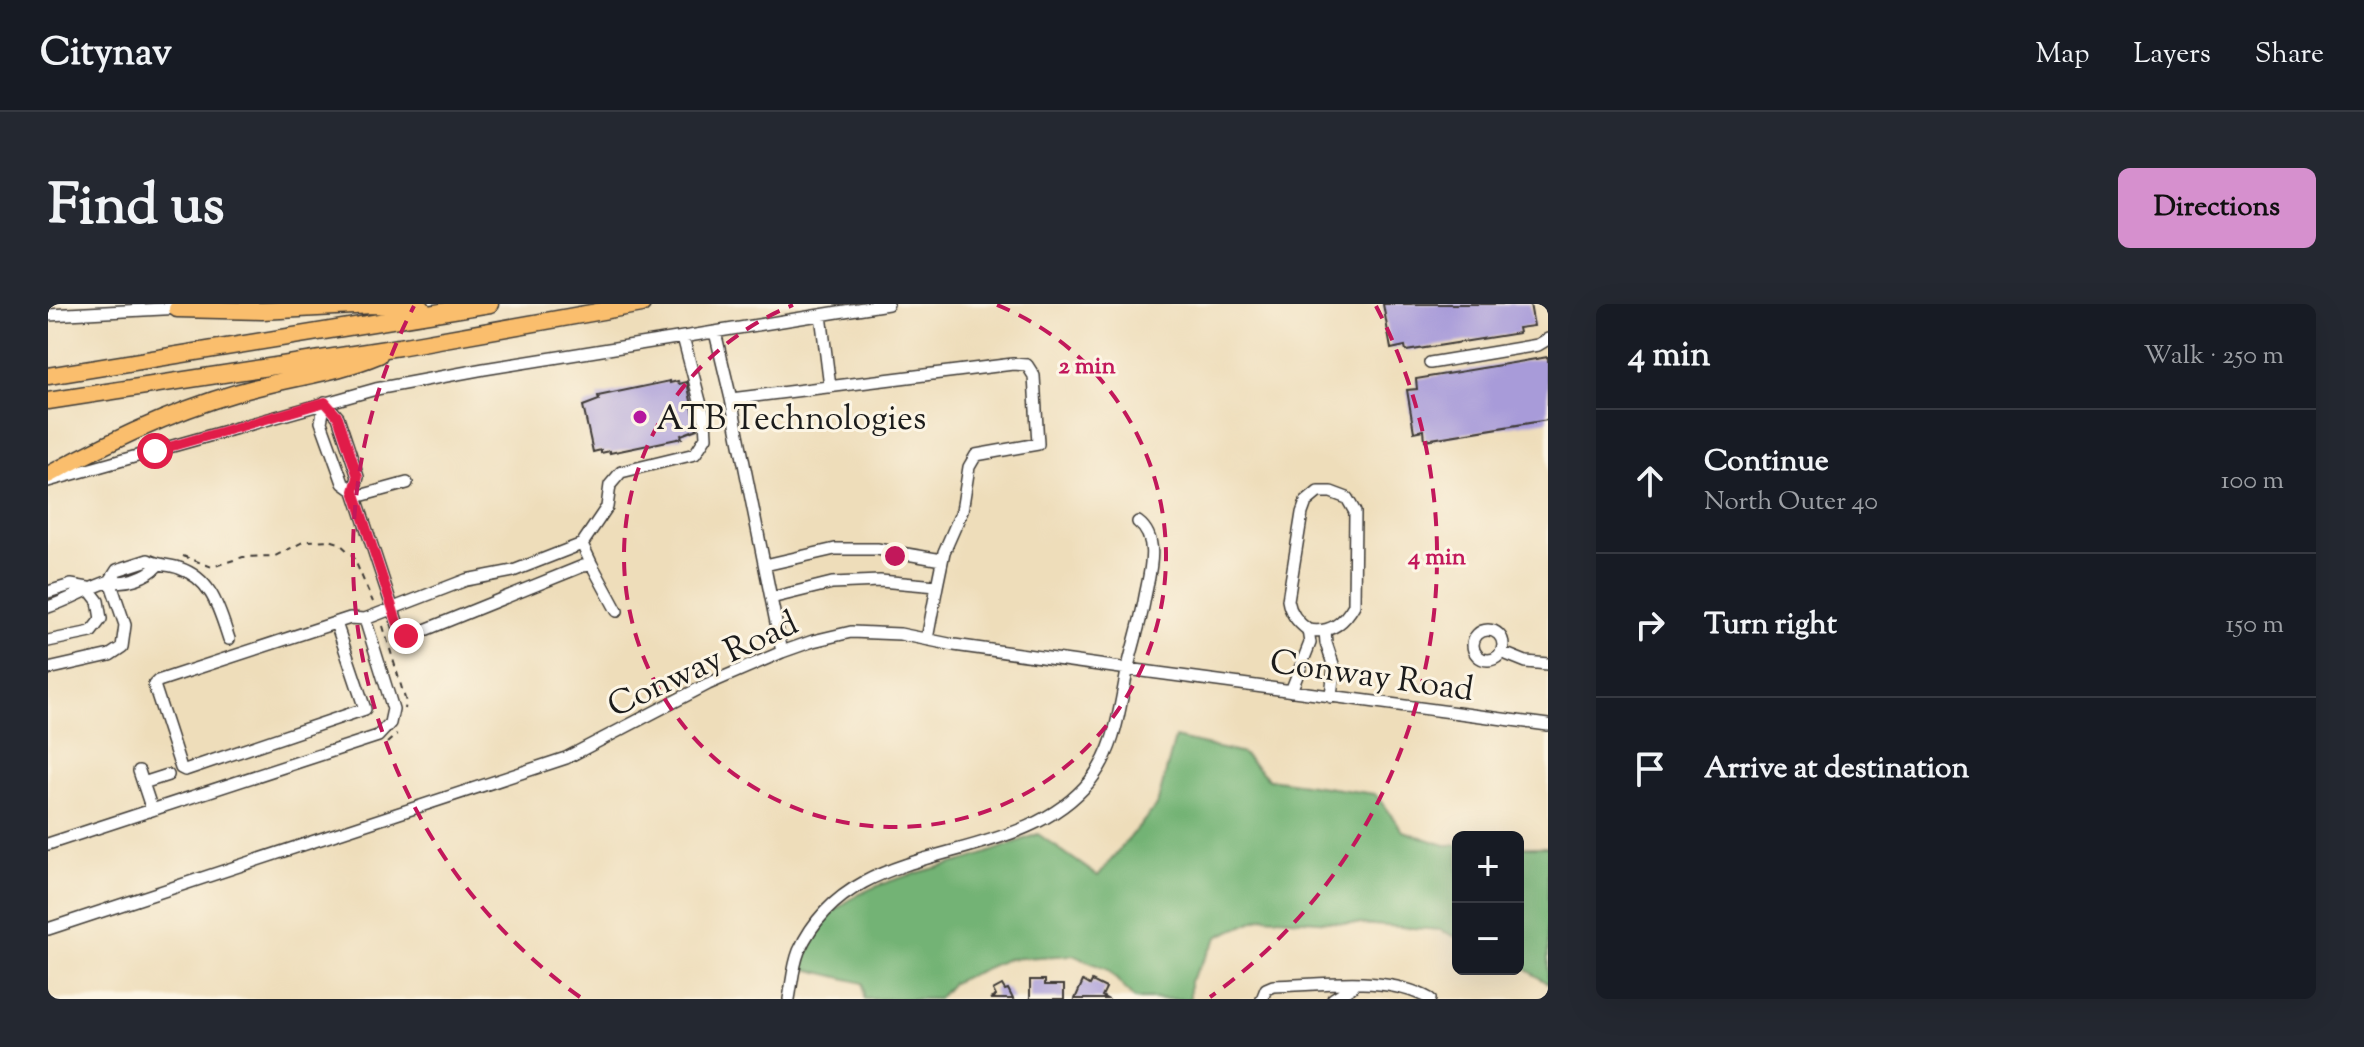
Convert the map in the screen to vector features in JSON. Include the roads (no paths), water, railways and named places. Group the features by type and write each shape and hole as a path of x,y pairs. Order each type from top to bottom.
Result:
{"highway":[{"path":"48,376 490,304"},
{"path":"48,401 399,347 642,304"},
{"path":"177,309 262,311 373,305 451,310"},
{"path":"48,475 166,417 262,386 351,367 399,347"}],"street":[{"path":"48,315 219,304"},
{"path":"48,481 325,402 456,374 888,304"},
{"path":"821,315 830,387"},
{"path":"715,332 782,652"},
{"path":"336,623 365,709 185,770 181,768 154,685 158,681 350,618 365,619 466,580 513,571 582,544 607,507 610,485 621,472 695,454 706,437 705,420 683,337"},
{"path":"1430,363 1538,345 1548,339"},
{"path":"731,399 1013,364 1027,365 1034,376 1038,444 976,455 969,467 962,511 942,560 927,639"},
{"path":"325,402 321,422 343,483 355,494"},
{"path":"325,402 338,417 358,477 355,494 401,634 406,636 592,565"},
{"path":"355,494 407,483"},
{"path":"1318,492 1331,492 1347,498 1355,512 1354,605 1347,618 1337,626 1308,630 1300,625 1290,610 1288,600 1302,513 1306,502 1318,492"},
{"path":"789,999 796,962 811,927 849,891 895,867 1009,834 1033,824 1054,812 1082,789 1106,758 1113,741 1151,562 1152,539 1147,528 1138,522"},
{"path":"582,544 617,611"},
{"path":"765,565 835,549 877,549 942,560"},
{"path":"48,607 110,581 117,570 148,560 157,566 176,566 194,574 209,588 229,639"},
{"path":"48,669 110,655 122,647 125,629 110,581"},
{"path":"771,598 832,583 880,581 937,586"},
{"path":"48,592 71,585 88,588 98,601 101,619 91,632 48,641"},
{"path":"48,844 378,736 390,723 393,709 365,619"},
{"path":"98,624 125,629"},
{"path":"1291,691 1310,643 1308,630"},
{"path":"1325,630 1334,667 1331,697"},
{"name":"Conway Road","path":"48,929 566,758 708,684 782,652 851,632 874,631 1128,669 1548,725"},
{"path":"1501,652 1526,662 1548,664"},
{"path":"1306,654 1329,655"},
{"path":"139,771 152,810"},
{"path":"143,783 168,775"},
{"path":"1333,999 1356,985"},
{"path":"1261,998 1266,989 1273,986 1356,985 1408,988 1430,999"}],"place":[{"name":"ATB Technologies","path":"640,417"}]}
